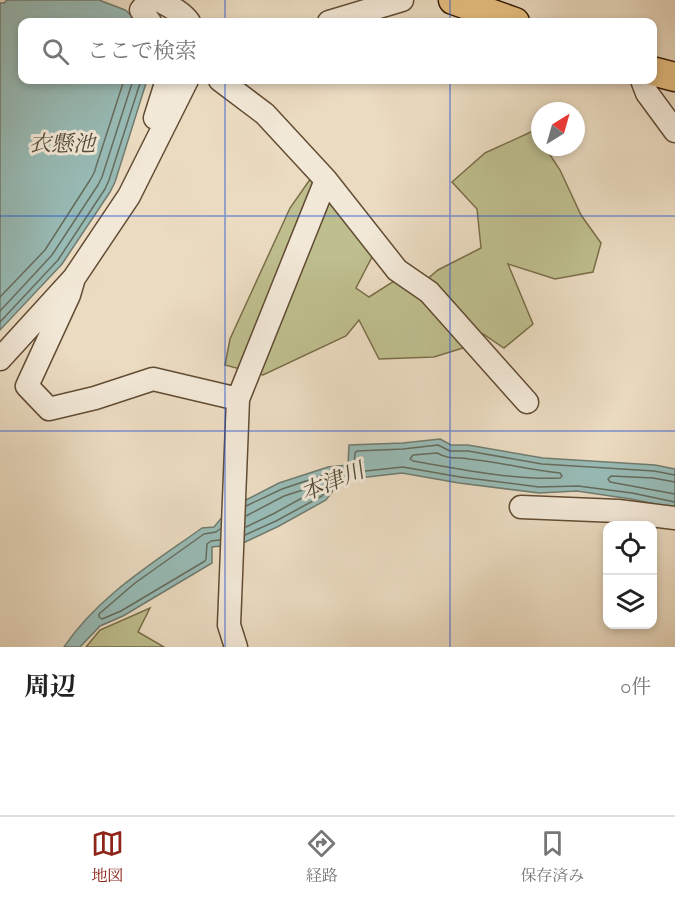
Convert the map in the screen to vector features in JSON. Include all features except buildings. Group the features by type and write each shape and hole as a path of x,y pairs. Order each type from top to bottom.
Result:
{"main road":[{"path":"453,0 504,18"},
{"path":"657,72 675,77"}],"street":[{"path":"147,18 141,10 150,0"},
{"path":"158,0 186,18"},
{"path":"342,18 402,0"},
{"path":"133,189 167,84"},
{"path":"0,360 74,278 133,189 185,84"},
{"path":"225,84 265,114 326,180 397,270 429,292 527,402"},
{"path":"644,84 647,93 675,130"},
{"path":"236,647 229,625 238,399 326,180"},
{"path":"74,278 69,295 27,386 48,409 95,398 153,379 238,399"},
{"path":"521,507 618,511 675,518"}],"green space":[{"path":"531,132 531,156 551,156 581,215 601,243 593,272 555,279 508,264 533,324 504,348 483,334 466,347 434,357 379,359 359,320 346,336 263,375 225,365 230,339 290,208 311,178 373,255 356,288 369,297 394,281 413,291 438,270 481,248 477,209 452,182 485,153"},
{"path":"150,608 138,632 164,647 86,647 100,630"}],"water":[{"name":"衣懸池","path":"7,0 99,0 125,10 134,18 18,18 18,84 146,84 110,192 62,264 0,330 0,3"},
{"name":"本津川","path":"440,439 451,445 468,445 543,458 655,465 675,469 675,508 577,491 539,493 402,473 341,480 326,500 241,544 212,547 212,563 123,616 100,626 80,647 64,647 93,612 127,582 202,528 214,527 223,516 244,501 279,483 328,467 348,465 349,445"}]}
